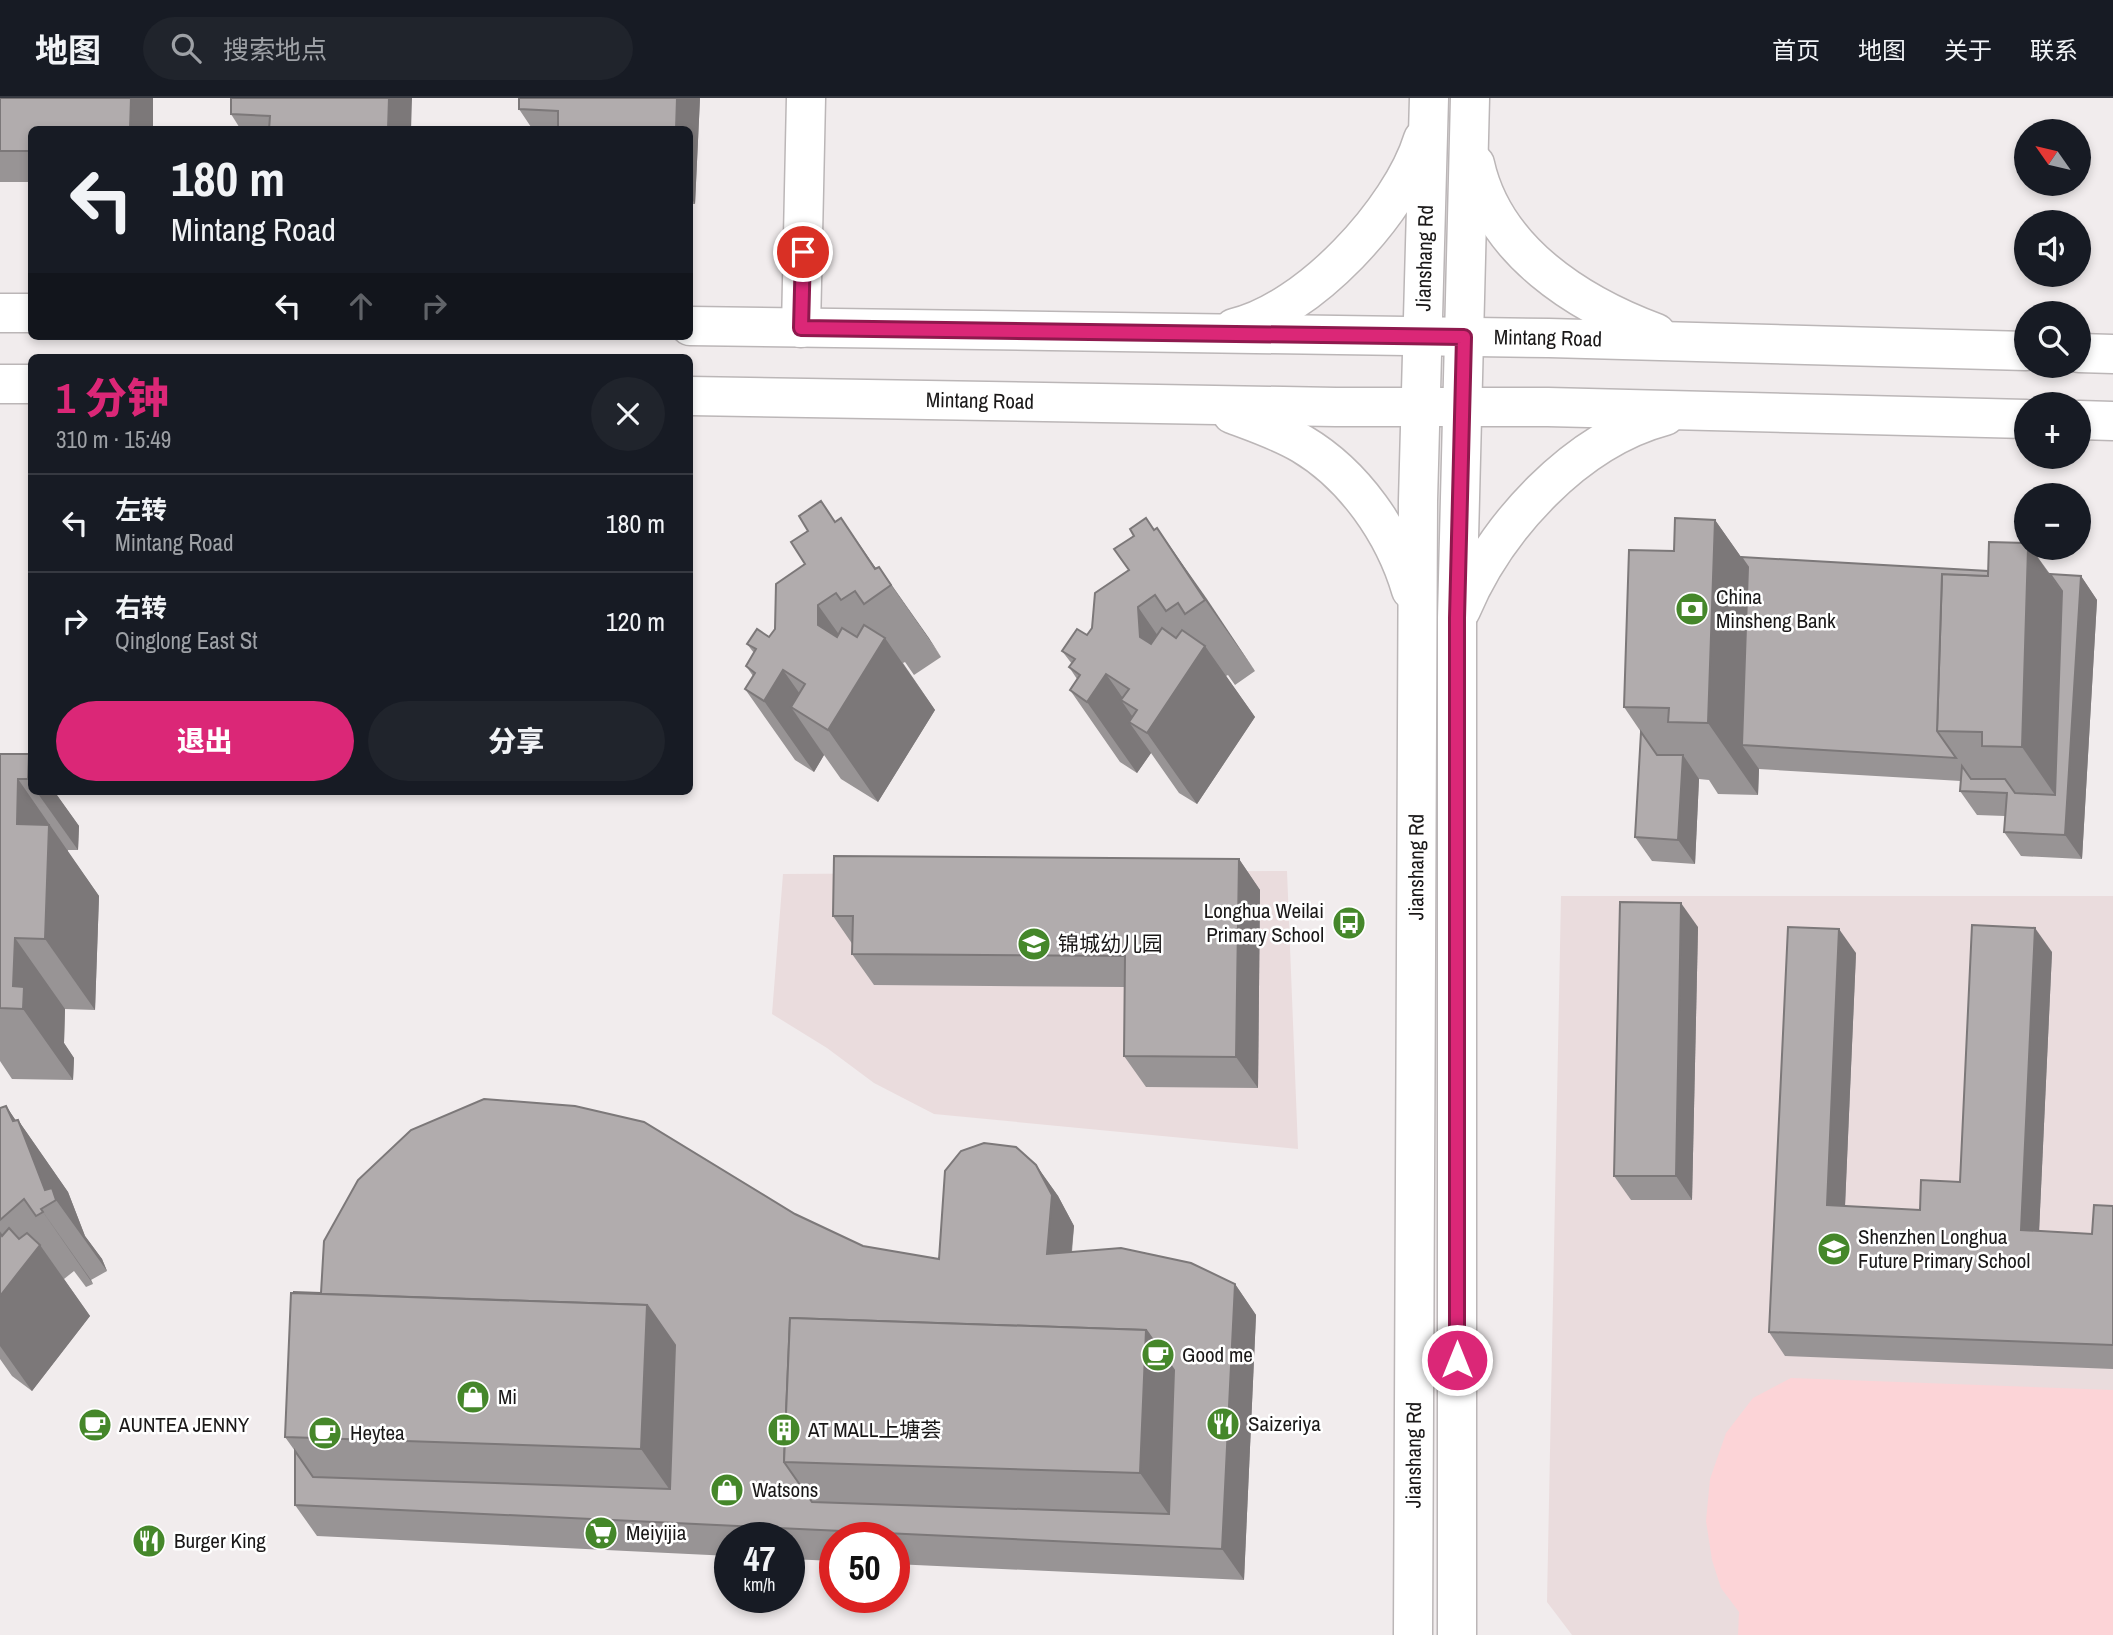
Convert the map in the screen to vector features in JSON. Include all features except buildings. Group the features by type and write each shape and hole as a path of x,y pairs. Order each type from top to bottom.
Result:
{"main road":[{"path":"801,328 806,98"},
{"name":"Jianshang Rd","path":"1457,1635 1457,618 1470,98"},
{"path":"1202,334 1238,327 1265,317 1290,303 1333,268 1378,219 1398,192 1417,155 1429,109"},
{"name":"Jianshang Rd","path":"1410,1624 1417,621 1429,109"},
{"path":"1469,137 1476,171 1486,199 1498,220 1531,258 1566,288 1588,302 1638,326 1684,342"},
{"path":"0,313 28,313"},
{"name":"Mintang Road","path":"693,326 1464,337 2014,351"},
{"path":"2091,353 2113,354"},
{"name":"Mintang Road","path":"693,396 1687,410 2014,419"},
{"path":"1196,405 1230,413 1270,428 1303,445 1331,464 1366,503 1399,557 1413,598 1417,621"},
{"path":"1457,618 1487,559 1519,516 1554,480 1579,458 1606,441 1659,418 1687,410"},
{"path":"2091,420 2113,421"},
{"path":"1457,1580 1471,1635"}],"shaded area":[{"name":"锦城幼儿园","path":"1287,871 1298,1149 934,1114 874,1083 827,1048 772,1014 783,874"},
{"name":"Shenzhen Longhua Future Primary School","path":"1561,896 2113,896 2113,1635 1572,1635 1547,1602"},
{"path":"1791,1378 2113,1390 2113,1635 1738,1635 1739,1612 1721,1588 1712,1560 1706,1521 1710,1479 1726,1433 1753,1398"}],"place":[{"name":"China Minsheng Bank","path":"1692,609"},
{"name":"Longhua Weilai Primary School","path":"1349,923"},
{"name":"锦城幼儿园","path":"1034,944"},
{"name":"Shenzhen Longhua Future Primary School","path":"1834,1249"},
{"name":"Good me","path":"1158,1355"},
{"name":"Mi","path":"473,1397"},
{"name":"Saizeriya","path":"1223,1424"},
{"name":"AUNTEA JENNY","path":"95,1425"},
{"name":"AT MALL上塘荟","path":"784,1430"},
{"name":"Heytea","path":"325,1433"},
{"name":"Watsons","path":"727,1490"},
{"name":"Meiyijia","path":"601,1533"},
{"name":"Burger King","path":"149,1541"}],"route":[{"path":"803,252 801,328 1464,337 1457,618 1457,1360"}]}
